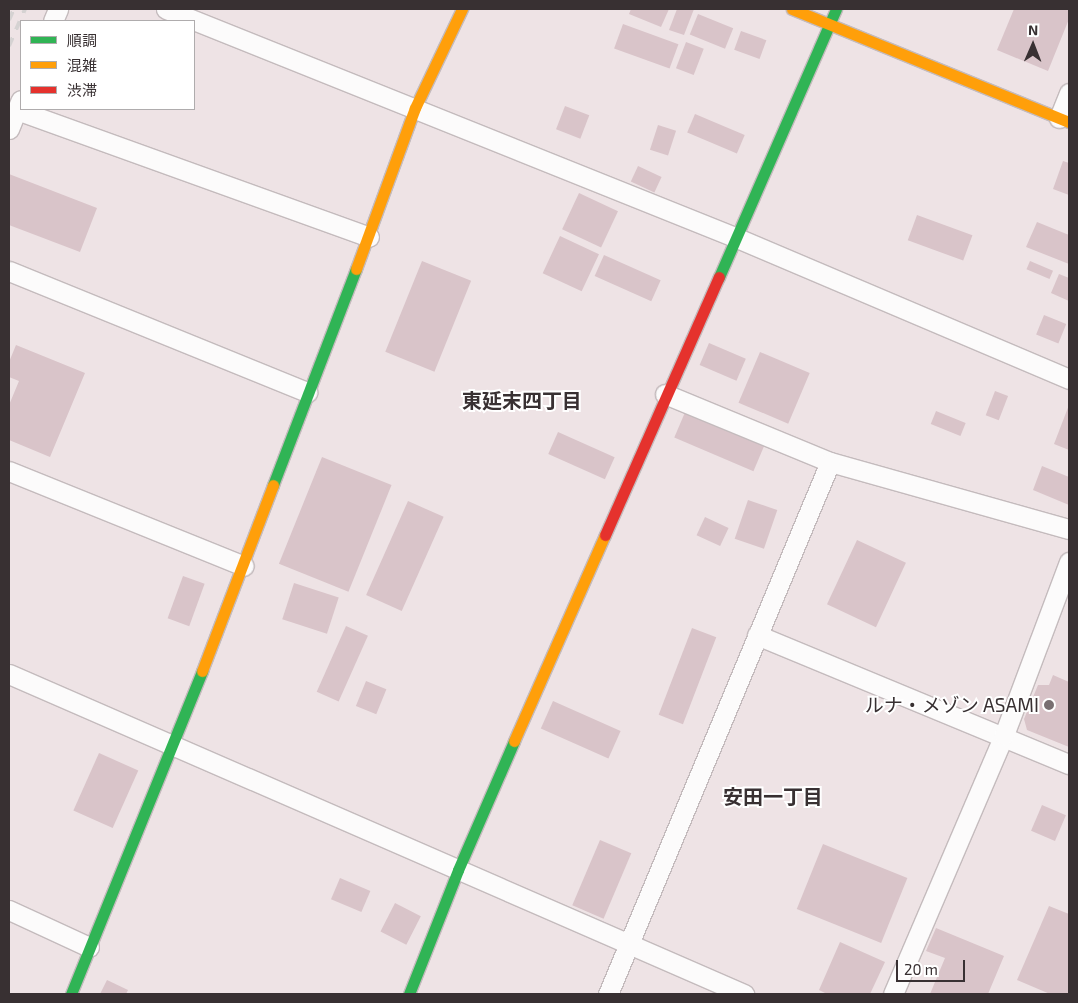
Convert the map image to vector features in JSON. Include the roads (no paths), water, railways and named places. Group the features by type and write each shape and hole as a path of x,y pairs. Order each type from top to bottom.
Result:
{"street":[{"path":"166,9 194,20"},
{"path":"71,994 244,566 307,392 370,237 415,108 462,9"},
{"path":"792,9 1064,120 1069,93"},
{"path":"409,994 458,870 665,394 737,238 836,9"},
{"path":"195,21 737,238 1069,379"},
{"path":"9,129 19,105"},
{"path":"32,110 370,237"},
{"path":"9,271 307,392"},
{"path":"665,394 830,462 1069,529"},
{"path":"608,994 632,943 757,635 830,462"},
{"path":"9,470 244,566"},
{"path":"893,994 1004,735 1069,562"},
{"path":"757,635 1004,735 1069,764"},
{"path":"9,674 458,870 632,943 744,994"},
{"path":"9,910 89,946"}],"railway":[{"path":"9,20 14,9"},
{"path":"20,20 25,9"},
{"path":"9,46 20,21"}],"place":[{"name":"ルナ・メゾン ASAMI","path":"1049,705"}],"district":[{"name":"東延末四丁目","path":"522,400"},
{"name":"安田一丁目","path":"773,796"}]}
